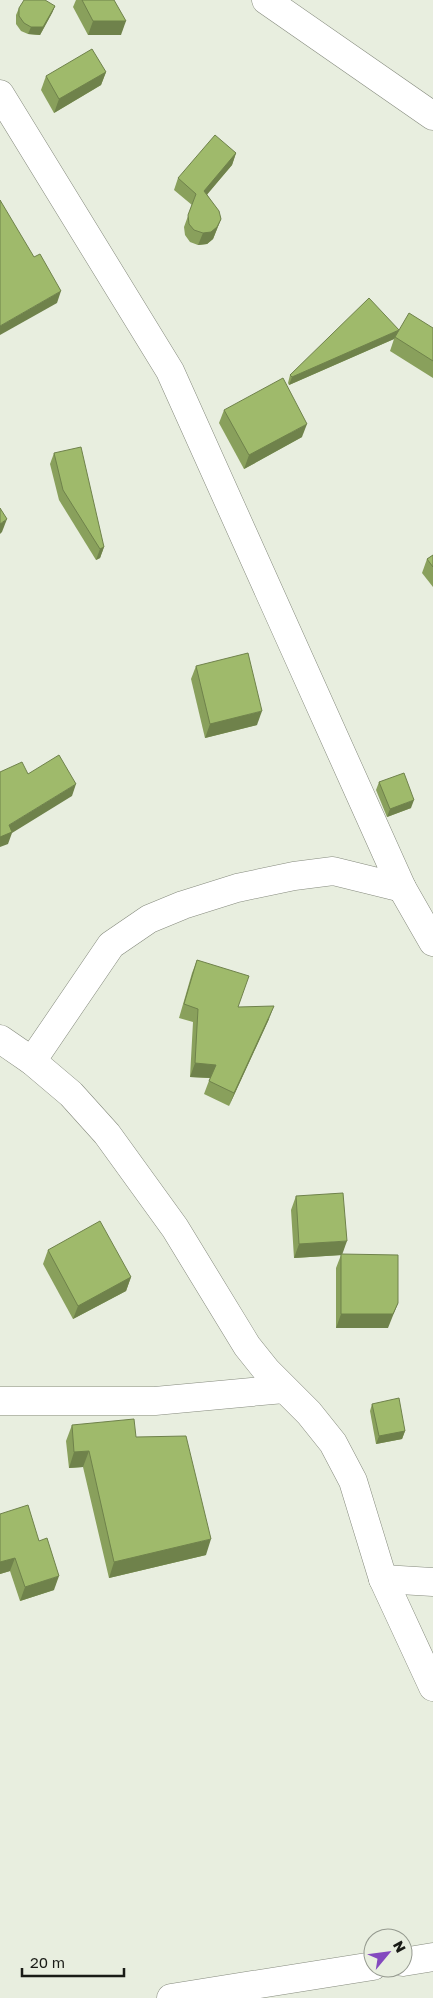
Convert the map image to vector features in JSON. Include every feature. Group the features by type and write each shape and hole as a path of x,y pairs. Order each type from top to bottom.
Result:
{"street":[{"path":"266,0 433,116"},
{"path":"0,94 170,371 402,888 433,942"},
{"path":"32,1061 110,945 149,919 183,905 237,888 333,871 402,888"},
{"path":"0,1039 32,1061 71,1094 107,1134 175,1228 247,1346 284,1389 309,1413 333,1443 353,1482 383,1579 433,1687"},
{"path":"0,1401 154,1401 284,1389"},
{"path":"383,1579 433,1582"},
{"path":"413,1960 433,1957"},
{"path":"172,1998 363,1968"}],"building":[{"path":"24,0 45,0 55,6 43,27 31,27 24,23 19,16 19,8"},
{"path":"82,0 114,0 126,21 93,21"},
{"path":"92,49 106,72 59,99 46,76"},
{"path":"215,135 236,153 204,191 219,211 221,219 217,227 211,232 203,233 194,230 189,224 188,215 196,194 178,178"},
{"path":"0,200 34,257 40,254 61,291 0,326"},
{"path":"369,298 399,330 292,377 290,375"},
{"path":"409,313 433,328 433,361 395,337"},
{"path":"283,378 307,424 249,455 224,410"},
{"path":"81,447 104,547 100,549 63,490 54,453"},
{"path":"0,508 7,519 0,524"},
{"path":"433,555 433,567 427,559"},
{"path":"248,653 262,711 210,724 196,666"},
{"path":"59,755 76,784 9,825 12,832 0,837 0,772 22,762 28,774"},
{"path":"404,773 414,800 390,809 379,782"},
{"path":"197,960 249,976 238,1007 274,1006 234,1093 209,1081 216,1065 195,1063 198,1009 184,1004"},
{"path":"343,1193 347,1241 299,1244 296,1196"},
{"path":"100,1221 131,1277 78,1306 48,1250"},
{"path":"341,1254 398,1255 398,1303 393,1314 341,1314"},
{"path":"399,1398 405,1431 379,1436 372,1404"},
{"path":"134,1419 136,1437 186,1436 211,1539 114,1562 89,1451 74,1452 72,1425"},
{"path":"28,1505 39,1541 47,1538 59,1576 25,1587 15,1558 0,1562 0,1514"}]}
